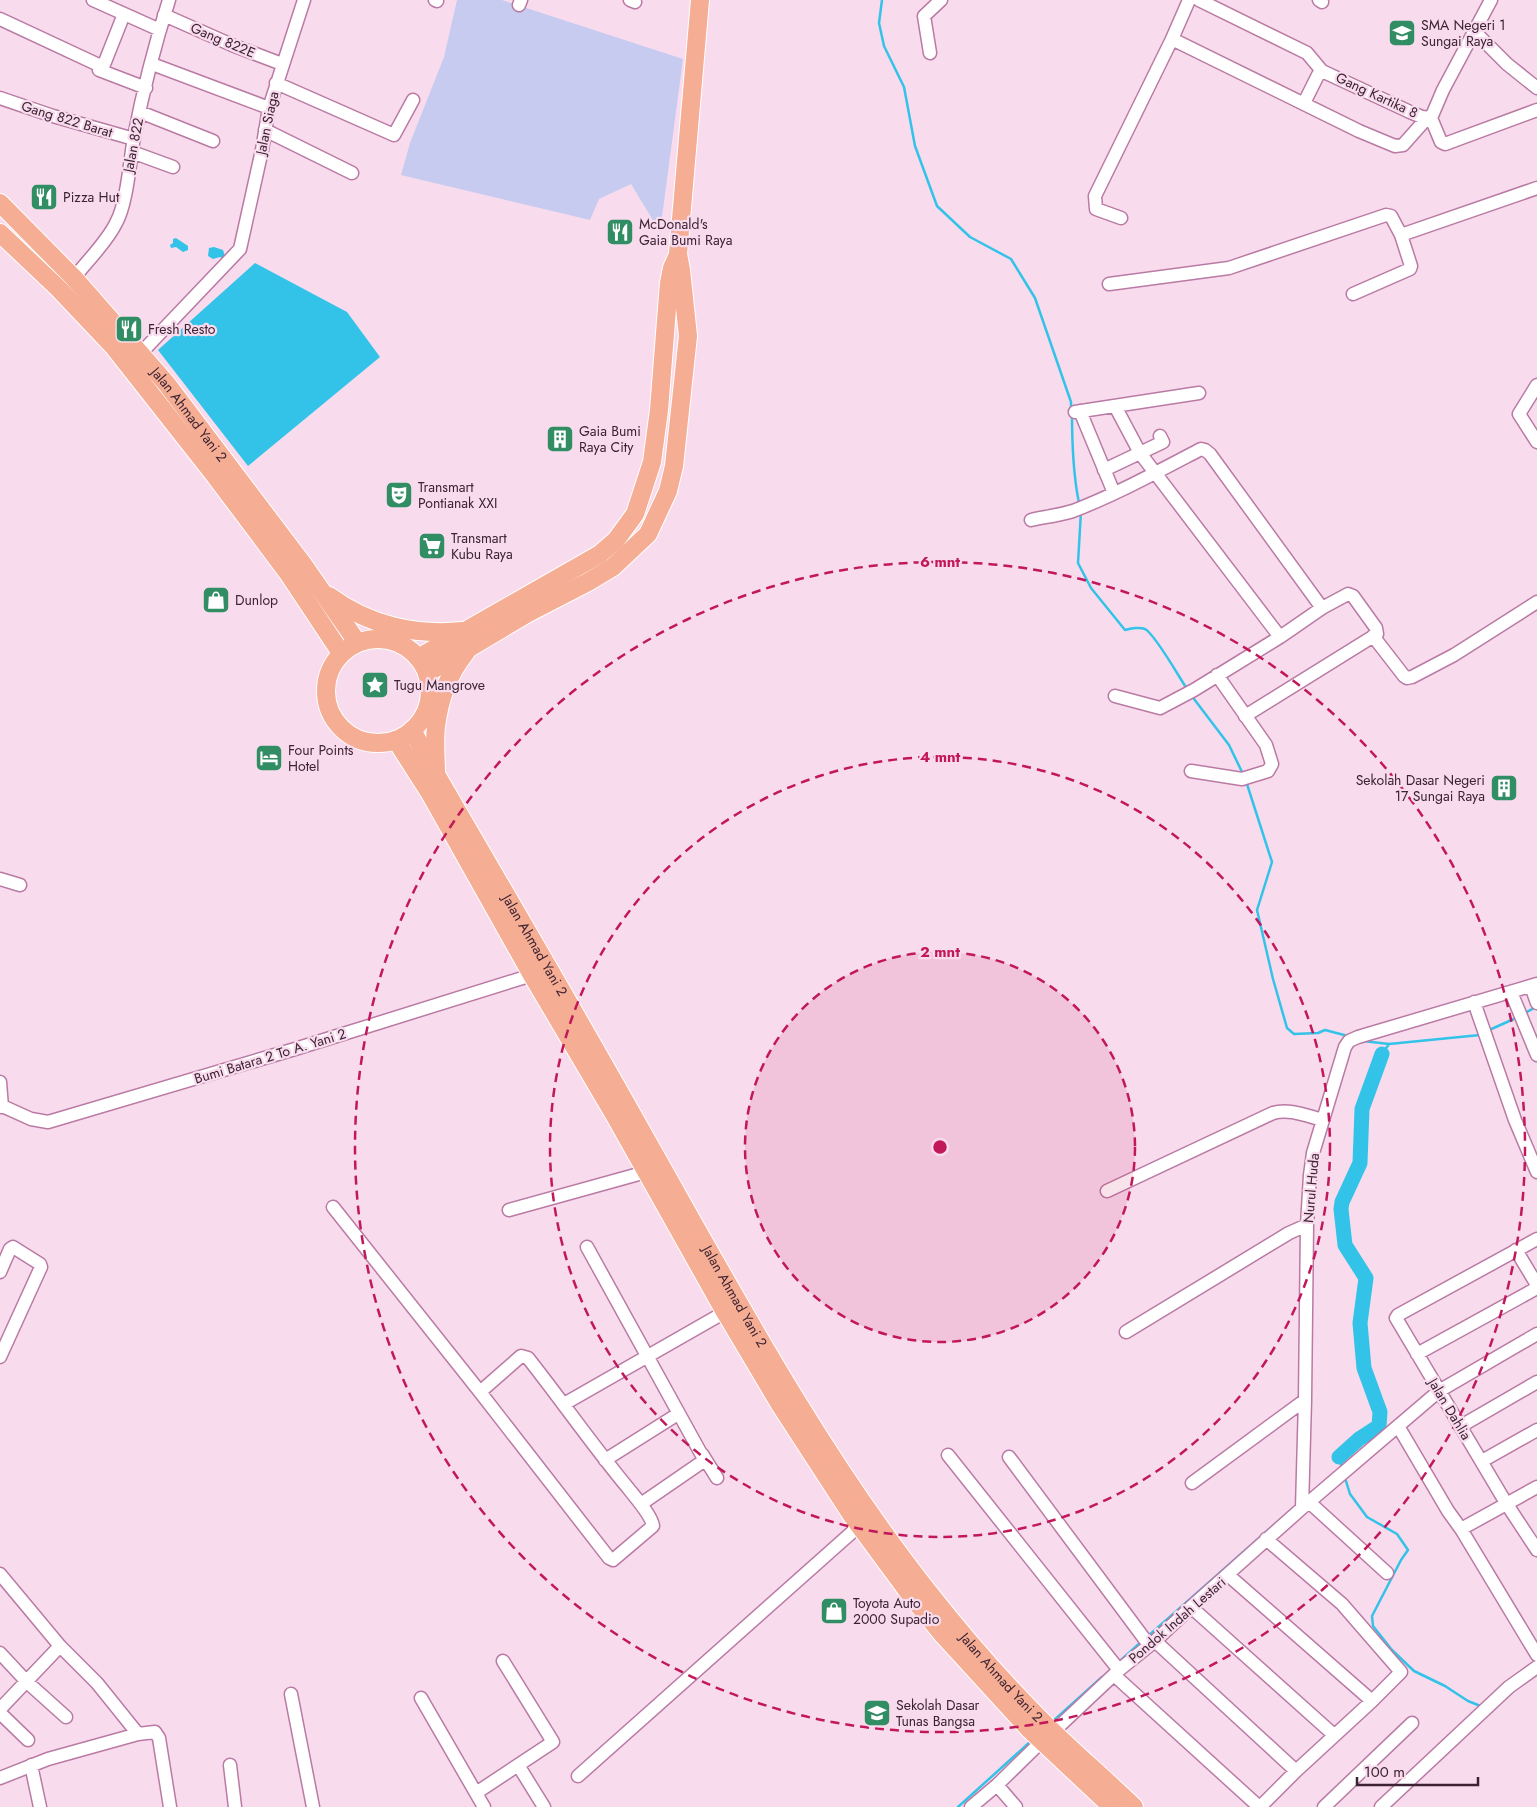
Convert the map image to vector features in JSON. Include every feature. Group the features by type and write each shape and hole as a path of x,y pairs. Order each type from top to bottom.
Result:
{"highway":[{"path":"423,666 468,638 528,613 613,567 648,534 668,491 674,466 688,336 678,254 700,0"},
{"name":"Jalan Ahmad Yani 2","path":"0,203 74,278 166,383 321,590 357,642"},
{"name":"Jalan Ahmad Yani 2","path":"0,233 59,289 113,346 216,476 288,574 341,653"},
{"path":"321,590 352,612 372,620 468,638"},
{"path":"382,638 396,641 408,647 423,666 431,685 426,713 418,725 396,740 377,743 358,739 347,733 337,724 328,707 325,688 333,664 341,653 357,642 368,639 382,638"},
{"path":"436,776 436,727 441,704 455,665 468,638"},
{"name":"Jalan Ahmad Yani 2","path":"412,730 436,776 792,1395 866,1508 924,1587 1043,1732 1134,1807"},
{"name":"Jalan Ahmad Yani 2","path":"396,740 431,795 724,1312 779,1403 860,1526 943,1635 1043,1732 1112,1807"}],"street":[{"path":"93,0 160,30"},
{"name":"Jalan 822","path":"74,278 117,222 123,202 140,112 169,0"},
{"name":"Jalan Siaga","path":"140,354 240,249 269,108 304,0"},
{"path":"930,53 924,16 941,0"},
{"path":"1121,218 1096,209 1095,196 1172,39 1189,0"},
{"name":"Gang Kartika 8","path":"1199,0 1307,53 1322,71 1402,108 1429,118"},
{"path":"1172,39 1359,131 1394,146 1403,145 1429,118 1491,0"},
{"path":"0,19 103,67 124,14"},
{"name":"Gang 822E","path":"164,15 232,45 282,64"},
{"path":"1475,32 1507,64 1537,88"},
{"path":"152,64 269,108"},
{"path":"99,70 146,88"},
{"name":"Gang Kartika 8","path":"1304,103 1318,75 1322,71"},
{"path":"276,83 394,135 412,100"},
{"name":"Gang 822 Barat","path":"0,98 52,116 134,139"},
{"path":"1429,118 1441,142 1444,144 1537,110"},
{"path":"140,112 213,142"},
{"path":"265,130 352,173"},
{"path":"132,152 173,167"},
{"path":"1401,235 1537,188"},
{"path":"1109,284 1229,268 1386,215 1391,216 1408,254 1410,268 1352,294"},
{"path":"1537,385 1519,414 1532,424 1537,442"},
{"path":"1114,493 1078,412 1199,393"},
{"path":"1115,406 1140,453 1280,637"},
{"path":"1104,470 1162,442 1160,436"},
{"path":"1032,520 1080,508 1201,450 1205,450 1210,454 1322,608"},
{"path":"1115,696 1160,708 1280,637 1322,608 1348,594 1353,596 1376,628 1377,634 1245,716"},
{"path":"1373,636 1404,676 1407,678 1412,677 1454,655 1537,602"},
{"path":"1191,771 1246,778 1268,771 1272,764 1266,745 1217,675"},
{"path":"0,879 20,885"},
{"name":"Bumi Batara 2 To A. Yani 2","path":"4,1107 31,1119 48,1122 343,1034 532,975"},
{"path":"1511,992 1537,1055"},
{"name":"Nurul Huda","path":"1305,1505 1307,1224 1312,1163 1345,1047 1355,1038 1474,1002 1511,992 1535,992"},
{"path":"1474,1002 1515,1120 1537,1172"},
{"path":"0,1082 4,1107"},
{"path":"1107,1190 1279,1111 1289,1111 1323,1120"},
{"path":"509,1210 646,1172"},
{"path":"333,1207 611,1560 653,1526 652,1521 640,1504 528,1358 521,1356 480,1392"},
{"path":"1126,1332 1307,1224"},
{"path":"1417,1354 1537,1287 1516,1250 1537,1239"},
{"path":"0,1272 13,1247 40,1264 41,1267 0,1357"},
{"path":"587,1247 678,1414 717,1478"},
{"name":"Jalan Dahlia","path":"1516,1250 1398,1315 1396,1318 1506,1504 1536,1546"},
{"path":"564,1404 724,1312"},
{"name":"Pondok Indah Lestari","path":"971,1807 997,1785 1043,1732 1152,1643 1266,1539 1439,1391 1537,1334"},
{"path":"1461,1426 1537,1382"},
{"path":"1192,1483 1305,1400"},
{"path":"605,1460 678,1414"},
{"path":"1398,1426 1537,1655"},
{"path":"1482,1461 1537,1430"},
{"path":"640,1504 702,1462 704,1459 702,1454"},
{"path":"948,1455 1117,1673 1257,1805 1262,1805 1401,1672 1342,1604 1266,1539"},
{"path":"1009,1457 1152,1643 1296,1771"},
{"path":"1461,1529 1537,1487"},
{"path":"1305,1505 1387,1573"},
{"path":"578,1776 860,1526"},
{"path":"0,1574 60,1646 97,1683 138,1734"},
{"path":"1228,1575 1372,1701"},
{"path":"1191,1607 1334,1735"},
{"path":"0,1709 60,1646"},
{"path":"0,1653 27,1682 66,1717"},
{"path":"476,1793 553,1742 503,1661"},
{"path":"1381,1807 1502,1693 1537,1666"},
{"path":"291,1694 313,1807"},
{"path":"421,1698 484,1807"},
{"path":"0,1713 28,1740"},
{"path":"1324,1807 1412,1723"},
{"path":"0,1778 31,1765 138,1734 155,1732 158,1734 170,1807"},
{"path":"31,1765 40,1807"},
{"path":"230,1765 235,1807"},
{"path":"518,1766 544,1807"},
{"path":"997,1785 1016,1807"}],"shaded area":[{"path":"457,0 502,0 683,59 660,232 631,184 599,199 590,220 401,175 410,143 444,57"}],"water":[{"path":"176,238 188,246 188,250 183,252 176,247 171,248 170,245 173,243 173,239"},
{"path":"214,247 223,250 225,256 223,259 220,257 213,259 208,256 209,248"},
{"path":"255,263 347,312 380,357 248,466 158,350"}],"waterway":[{"path":"882,0 879,23 884,46 904,87 915,146 937,206 970,237 1011,259 1035,298 1071,402 1071,409"},
{"path":"1072,414 1073,459 1079,503"},
{"path":"1081,511 1078,563 1091,588 1125,630 1141,628 1149,633 1161,647 1187,689"},
{"path":"1191,695 1229,745 1243,774"},
{"path":"1246,781 1272,862 1257,910 1287,1028 1294,1034 1318,1033 1325,1030 1348,1036"},
{"path":"1523,1014 1536,1007"},
{"path":"1487,1031 1516,1018"},
{"path":"1382,1054 1389,1044 1480,1035"},
{"path":"1363,1041 1389,1044"},
{"path":"1339,1457 1359,1439 1379,1426 1380,1412 1364,1368 1360,1323 1366,1278 1345,1245 1341,1209 1342,1202 1360,1163 1362,1109 1382,1054"},
{"path":"1339,1457 1342,1468"},
{"path":"1345,1478 1350,1494 1367,1517 1397,1534 1408,1550 1372,1616 1373,1626 1392,1650 1414,1671 1445,1686 1468,1701 1483,1707"},
{"path":"1147,1637 1291,1510"},
{"path":"1121,1660 1141,1642"},
{"path":"1052,1722 1102,1677"},
{"path":"958,1807 1031,1741"}],"place":[{"name":"SMA Negeri 1 Sungai Raya","path":"1402,33"},
{"name":"Pizza Hut","path":"44,197"},
{"name":"McDonald's Gaia Bumi Raya","path":"620,232"},
{"name":"Fresh Resto","path":"129,329"},
{"name":"Gaia Bumi Raya City","path":"560,439"},
{"name":"Transmart Pontianak XXI","path":"399,495"},
{"name":"Transmart Kubu Raya","path":"432,546"},
{"name":"Dunlop","path":"216,600"},
{"name":"Tugu Mangrove","path":"375,685"},
{"name":"Four Points Hotel","path":"269,758"},
{"name":"Sekolah Dasar Negeri 17 Sungai Raya","path":"1504,788"},
{"name":"Toyota Auto 2000 Supadio","path":"834,1611"},
{"name":"Sekolah Dasar Tunas Bangsa","path":"877,1713"}]}
